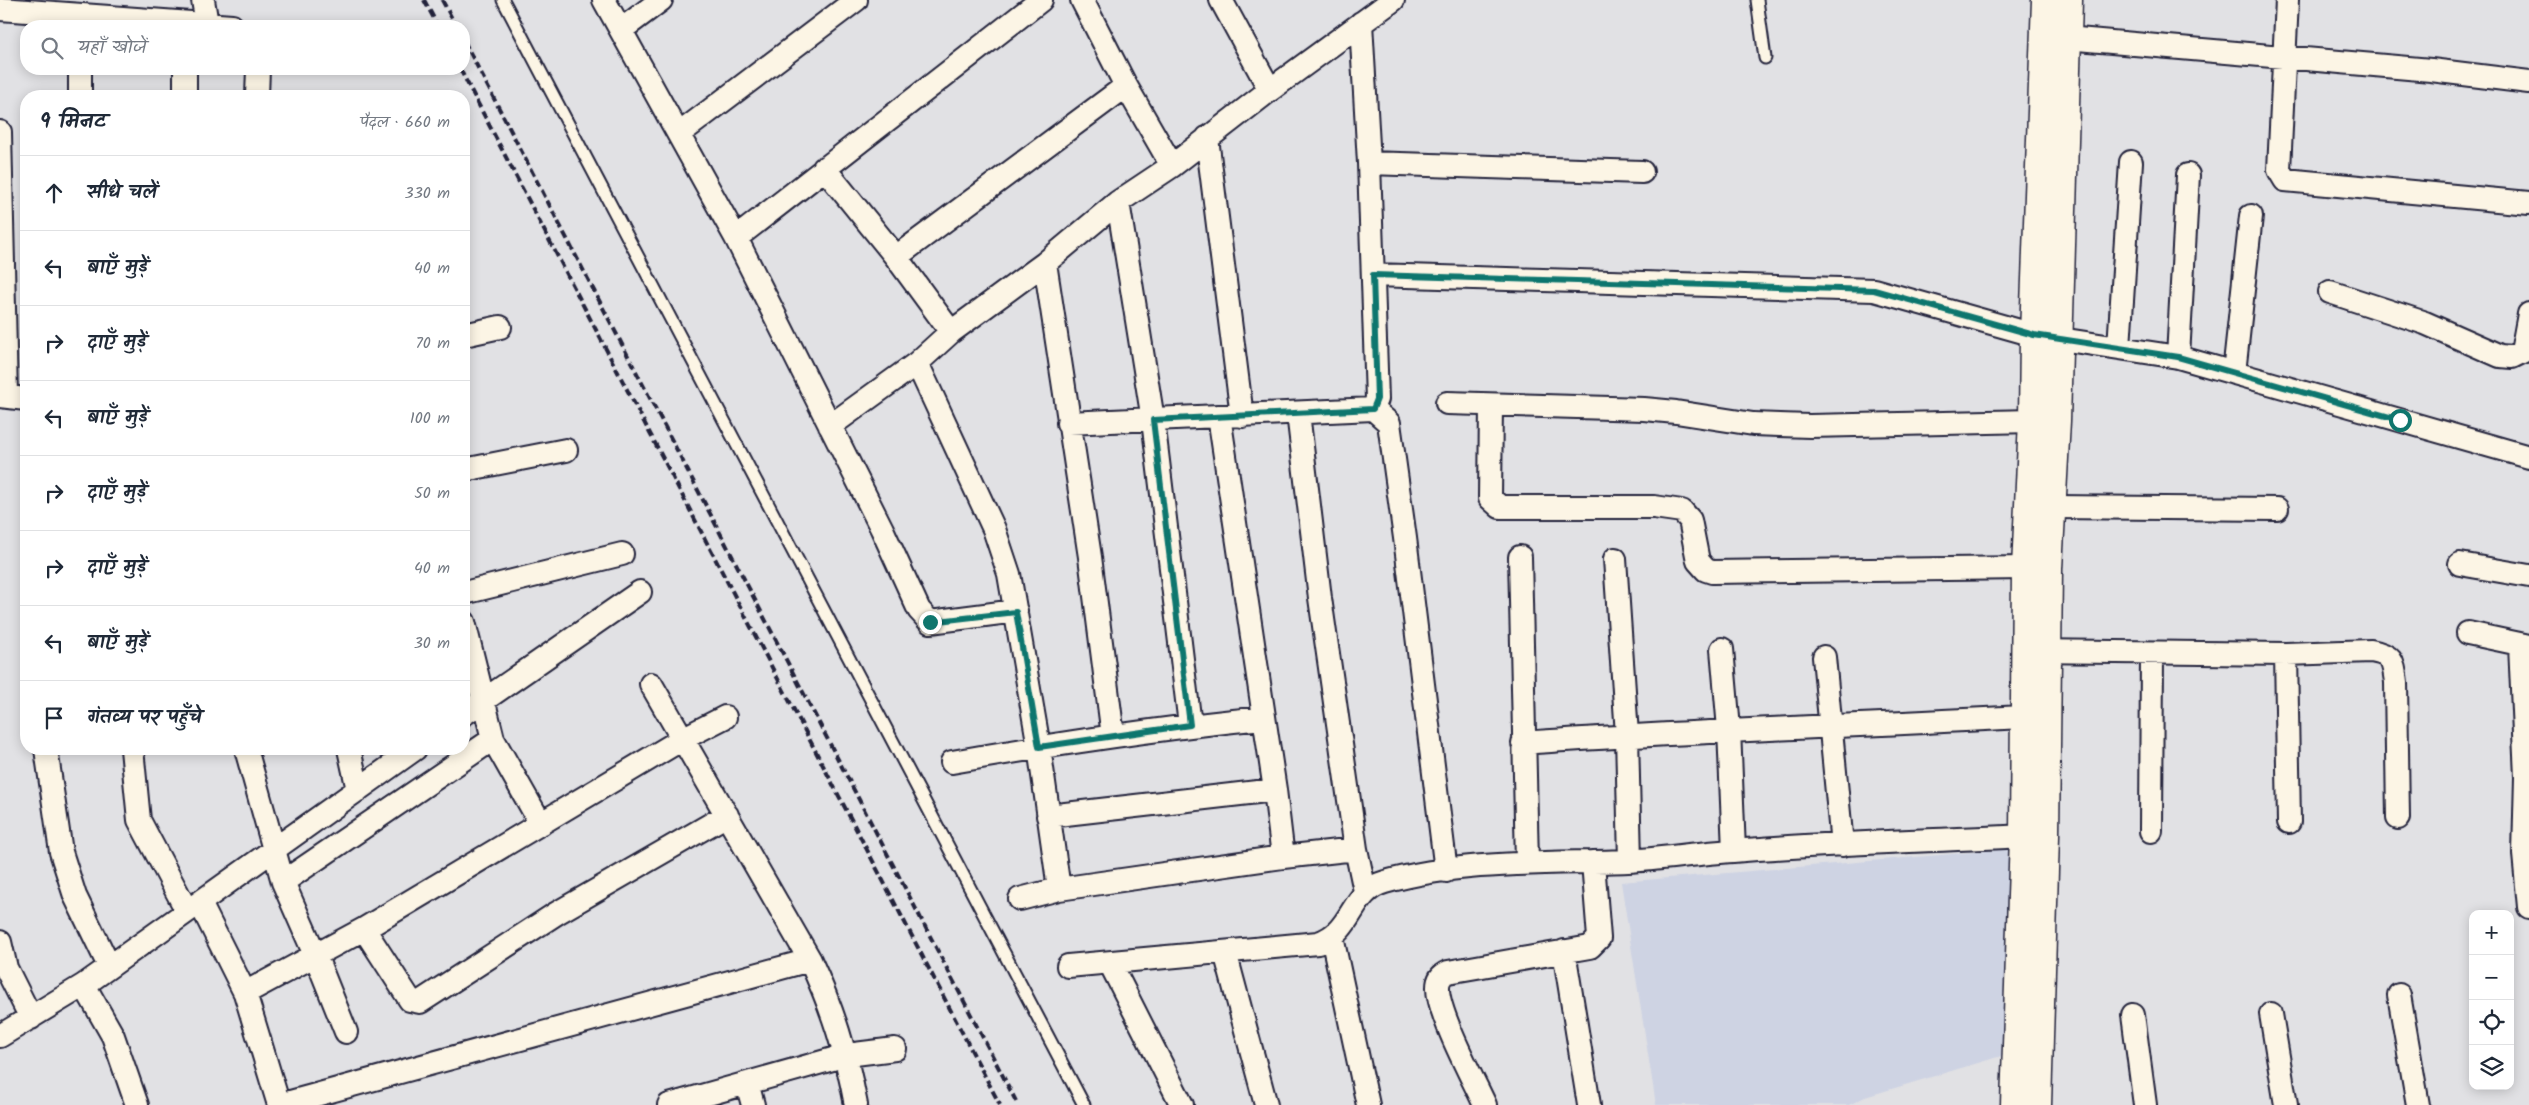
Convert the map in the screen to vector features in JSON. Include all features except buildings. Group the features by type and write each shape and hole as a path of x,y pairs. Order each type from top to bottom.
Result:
{"main road":[{"path":"2015,1105 2024,836 2024,717 2036,651 2052,507 2045,337 2046,0"},
{"path":"2037,1105 2045,836 2036,651 2026,568 2034,421 2045,337 2068,0"}],"street":[{"path":"195,20 203,0"},
{"path":"604,0 736,238 925,618 930,622 1016,612"},
{"path":"621,30 661,0"},
{"path":"679,134 856,0"},
{"path":"736,238 1041,0"},
{"path":"1082,0 1126,86 1172,166"},
{"path":"1221,0 1270,90"},
{"path":"830,426 916,363 951,332 1045,263 1118,202 1172,166 1270,90 1393,0"},
{"path":"2287,0 2279,170 2285,180 2529,203"},
{"path":"0,9 148,20"},
{"path":"1361,23 1370,163 1377,399 1373,409"},
{"path":"2066,38 2431,70 2529,82"},
{"path":"80,75 80,90"},
{"path":"185,75 185,90"},
{"path":"257,90 258,75"},
{"path":"896,257 1126,86"},
{"path":"0,132 11,397"},
{"path":"1207,138 1242,416"},
{"path":"2119,347 2131,162"},
{"path":"1370,163 1642,172"},
{"path":"824,168 896,257 951,332"},
{"path":"2178,357 2188,175"},
{"path":"1118,202 1153,420 1190,725"},
{"path":"2234,373 2252,216"},
{"path":"1045,263 1090,557 1112,736"},
{"path":"1373,275 1874,290 2045,337 2178,357 2529,457"},
{"path":"2330,292 2425,323 2500,356 2512,357 2522,352 2529,314"},
{"path":"470,334 500,327"},
{"path":"916,363 994,529 1009,574 1039,747 1060,889"},
{"path":"1447,403 1652,410 1753,424 1800,426 2034,421"},
{"path":"1491,405 1490,498 1500,508 1654,507 1682,512 1690,520 1698,561 1706,570 1712,572 2026,568"},
{"path":"1068,423 1373,409 1389,423 1446,871"},
{"path":"1298,413 1320,598 1356,849 1365,891"},
{"path":"1219,416 1275,790 1283,857"},
{"path":"470,469 566,450"},
{"path":"2052,507 2277,509"},
{"path":"470,592 622,554"},
{"path":"1520,557 1527,863"},
{"path":"1615,559 1627,735 1630,861"},
{"path":"2460,564 2529,576"},
{"path":"470,710 640,592"},
{"path":"2468,633 2525,645 2528,777 2524,854 2529,907"},
{"path":"470,647 493,739 541,824"},
{"path":"1722,649 1729,729 1734,850"},
{"path":"2036,651 2286,654 2371,651 2389,657 2393,663 2396,682 2398,818"},
{"path":"2152,653 2152,831"},
{"path":"2286,654 2289,822"},
{"path":"1824,658 1842,845"},
{"path":"651,684 684,738 810,960 831,1006 847,1055 856,1105"},
{"path":"245,992 316,957 684,738 725,717"},
{"path":"1523,743 1729,729 1830,727 2024,717"},
{"path":"952,762 1112,736 1190,725 1263,718"},
{"path":"470,755 493,739"},
{"path":"47,755 62,858 75,896 109,966"},
{"path":"133,755 139,820 245,992 279,1105 810,960"},
{"path":"248,755 282,882 316,957 346,1032"},
{"path":"350,755 358,790"},
{"path":"0,1036 84,985 407,755"},
{"path":"282,882 469,755"},
{"path":"1048,816 1275,790"},
{"path":"364,929 410,1000 420,1002 557,912 727,815"},
{"path":"1068,966 1318,943 1332,937 1345,925 1365,891 1386,881 1446,871 1527,863 1630,861 1734,850 2024,836"},
{"path":"1020,899 1060,889 1283,857 1356,849"},
{"path":"1485,1105 1446,1019 1439,998 1438,986 1440,978 1448,972 1590,947 1599,938 1593,862"},
{"path":"1332,937 1368,1105"},
{"path":"0,942 6,968 31,1018"},
{"path":"1564,951 1589,1105"},
{"path":"1225,952 1266,1105"},
{"path":"1110,963 1182,1105"},
{"path":"84,985 113,1036 137,1105"},
{"path":"2399,995 2418,1105"},
{"path":"2271,1014 2286,1105"},
{"path":"2133,1015 2145,1105"},
{"path":"669,1105 847,1055 895,1049"},
{"path":"747,1084 753,1105"}],"lane":[{"path":"503,0 1084,1105"},
{"path":"1757,0 1765,58"}],"shaded area":[{"path":"2011,849 2001,1056 1865,1097 1849,1105 1656,1105 1621,882"}],"railway":[{"path":"424,0 435,20"},
{"path":"442,0 453,20"},
{"path":"470,53 1018,1105"},
{"path":"463,75 1000,1105"}],"route":[{"path":"930,622 1016,612 1039,747 1190,725 1153,420 1373,409 1377,399 1373,275 1874,290 2034,335 2178,357 2400,420"}]}
